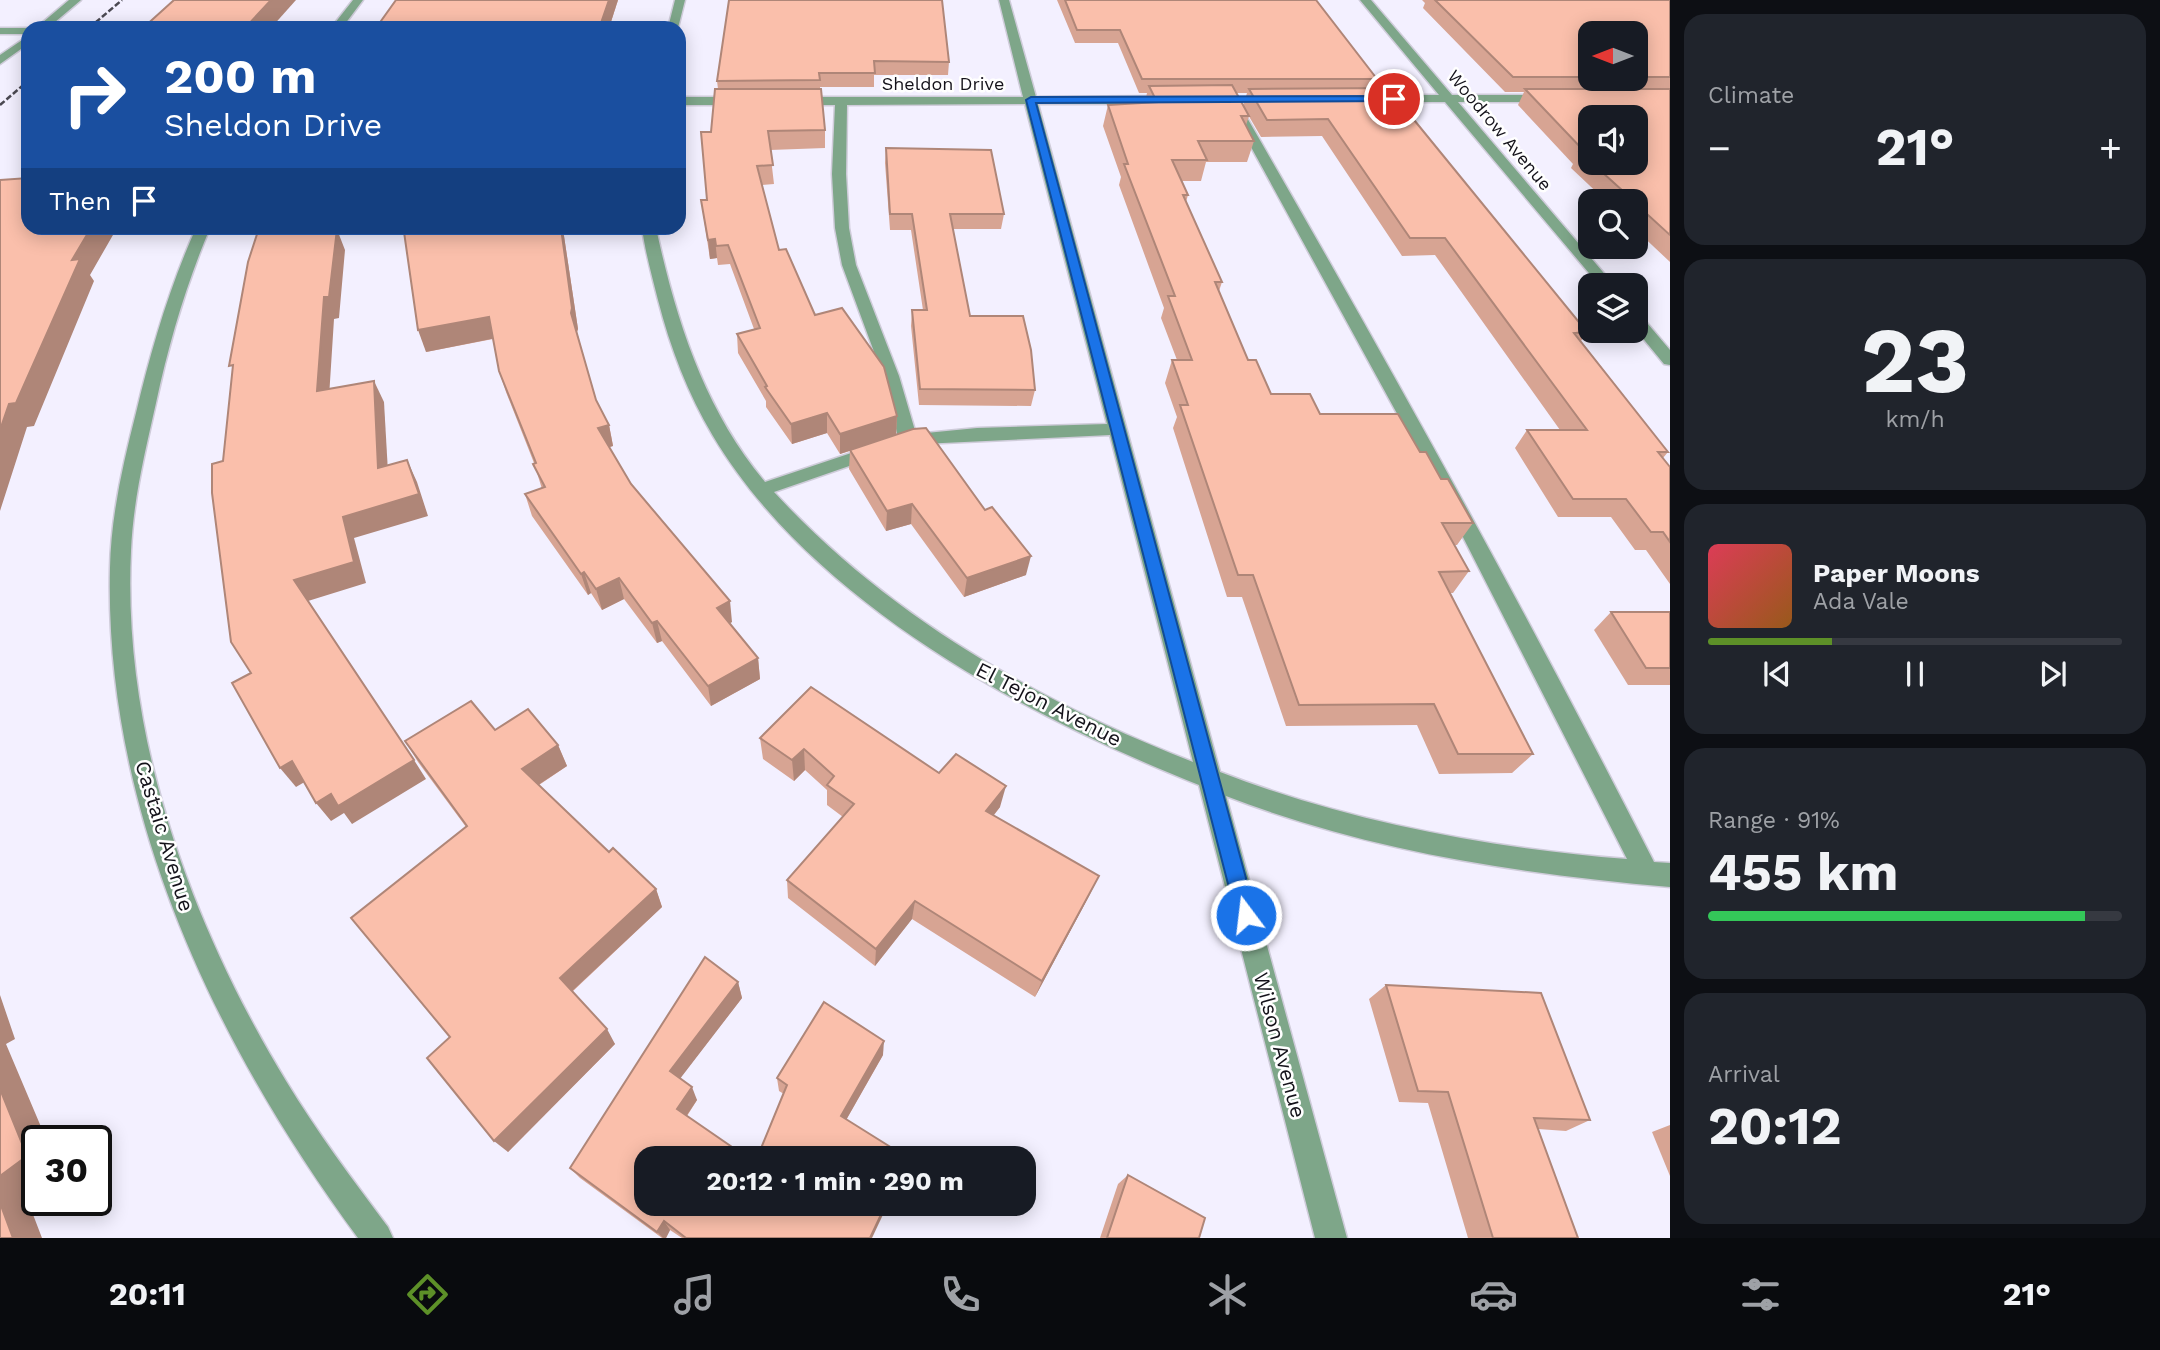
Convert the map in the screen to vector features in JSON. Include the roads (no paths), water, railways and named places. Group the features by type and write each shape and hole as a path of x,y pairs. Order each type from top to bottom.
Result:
{"street":[{"path":"50,21 76,0"},
{"path":"342,21 358,0"},
{"path":"675,21 680,0"},
{"name":"Wilson Avenue","path":"1004,0 1331,1238"},
{"name":"Woodrow Avenue","path":"1364,0 1597,273"},
{"path":"0,31 21,31"},
{"path":"0,61 21,44"},
{"path":"1353,99 1559,98"},
{"path":"1231,99 1297,213 1546,671 1647,874"},
{"name":"Sheldon Drive","path":"787,101 1191,100"},
{"path":"686,101 760,101"},
{"path":"841,101 839,174 842,228 849,265 891,376 909,440"},
{"name":"Castaic Avenue","path":"200,235 162,337 129,482 120,570 124,669 143,780 183,904 247,1042 342,1193 377,1238"},
{"name":"El Tejon Avenue","path":"651,235 666,298 696,386 723,437 761,490 812,545 889,610 970,664 1065,717 1210,780 1339,821 1466,851 1617,872 1670,875"},
{"path":"1648,334 1670,360"},
{"path":"761,490 909,440 976,434 1118,429"}],"railway":[{"path":"97,21 122,0"},
{"path":"0,105 21,87"}]}
